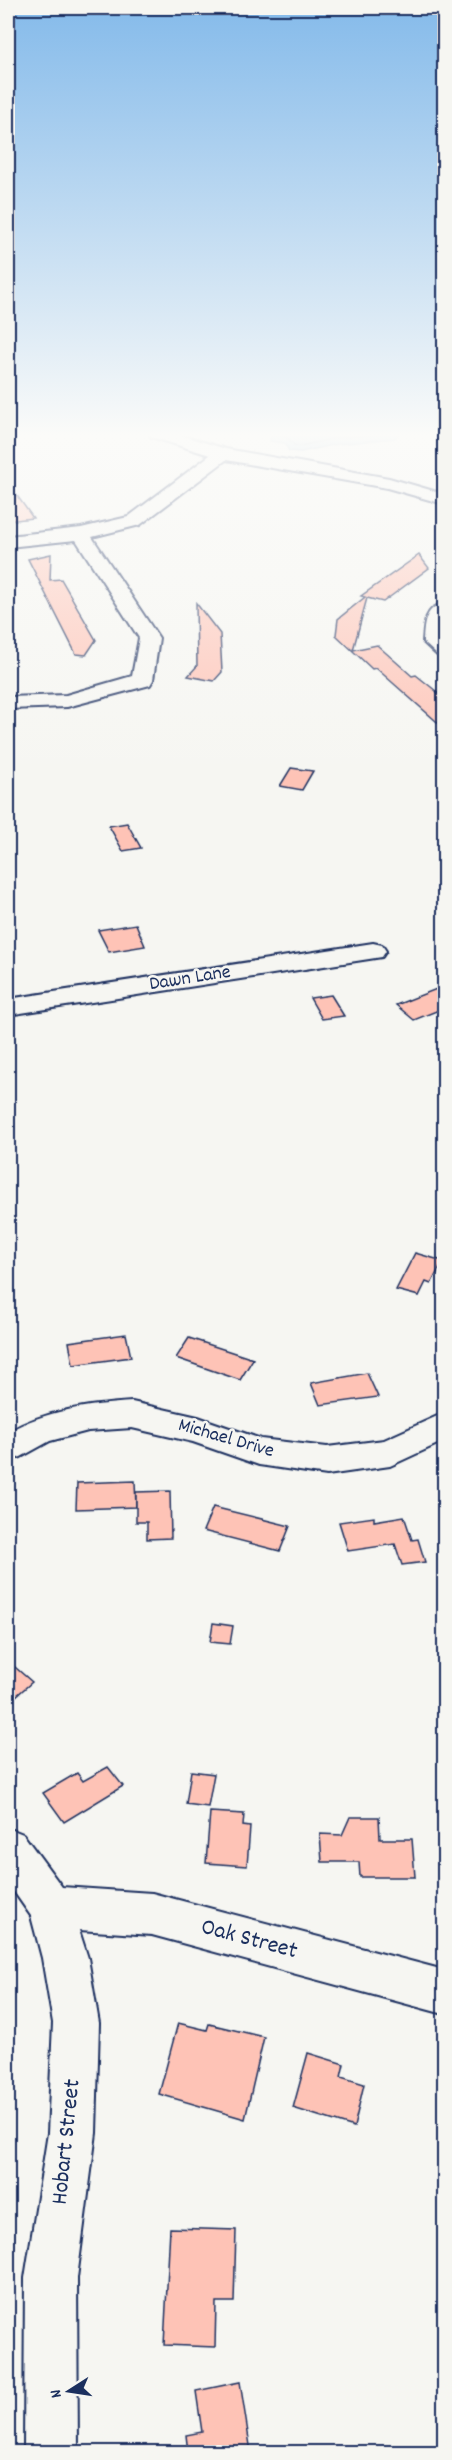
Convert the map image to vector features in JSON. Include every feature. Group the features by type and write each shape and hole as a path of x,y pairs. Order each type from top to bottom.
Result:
{"street":[{"path":"8,703 68,701 142,680 149,638 90,548"},
{"path":"444,609 434,619 433,642 444,651"},
{"name":"Dawn Lane","path":"8,1007 374,951"},
{"name":"Michael Drive","path":"8,1448 50,1428 88,1418 132,1415 198,1430 259,1452 327,1461 390,1453 444,1426"},
{"name":"Hobart Street","path":"8,1848 50,1907 65,1958 76,2023 72,2133 51,2278 51,2452"},
{"name":"Oak Street","path":"50,1907 152,1914 444,1992"}],"building":[{"path":"51,554 50,580 61,579 96,640 86,655 76,654 28,559"},
{"path":"419,555 429,568 383,602 367,598 353,650 377,645 412,676 416,675 436,691 444,700 444,728 376,668 372,669 336,635 338,619 365,597 361,596"},
{"path":"196,603 220,634 222,672 214,681 188,676 197,666"},
{"path":"291,768 313,771 302,790 280,786"},
{"path":"127,823 141,848 123,851 109,826"},
{"path":"136,924 145,946 109,952 98,930"},
{"path":"444,986 444,1008 414,1020 396,1005"},
{"path":"331,995 344,1016 322,1019 310,998"},
{"path":"415,1253 443,1261 431,1284 426,1282 419,1296 396,1290"},
{"path":"126,1334 131,1357 73,1365 69,1342"},
{"path":"189,1338 253,1359 240,1380 176,1358"},
{"path":"367,1373 378,1397 320,1405 311,1383"},
{"path":"135,1481 136,1507 76,1509 77,1483"},
{"path":"170,1491 171,1538 147,1539 147,1522 136,1522 136,1492"},
{"path":"213,1507 290,1526 280,1551 203,1531"},
{"path":"404,1516 412,1540 418,1539 425,1562 402,1565 395,1544 348,1551 339,1522 374,1517 374,1521"},
{"path":"213,1623 233,1626 230,1644 210,1642"},
{"path":"8,1661 32,1682 8,1703"},
{"path":"108,1767 123,1786 64,1822 43,1793 77,1773 83,1781"},
{"path":"191,1771 214,1774 208,1807 186,1804"},
{"path":"210,1812 244,1814 243,1826 250,1827 247,1866 206,1863"},
{"path":"350,1817 379,1817 380,1839 412,1839 415,1877 360,1877 359,1862 322,1862 320,1834 342,1835"},
{"path":"178,2023 207,2030 209,2024 264,2037 245,2119 159,2094"},
{"path":"308,2053 344,2064 341,2077 364,2084 354,2127 293,2108"},
{"path":"170,2228 236,2230 234,2302 216,2302 215,2347 164,2345"},
{"path":"240,2382 251,2452 188,2452 186,2435 202,2432 196,2391"}]}
